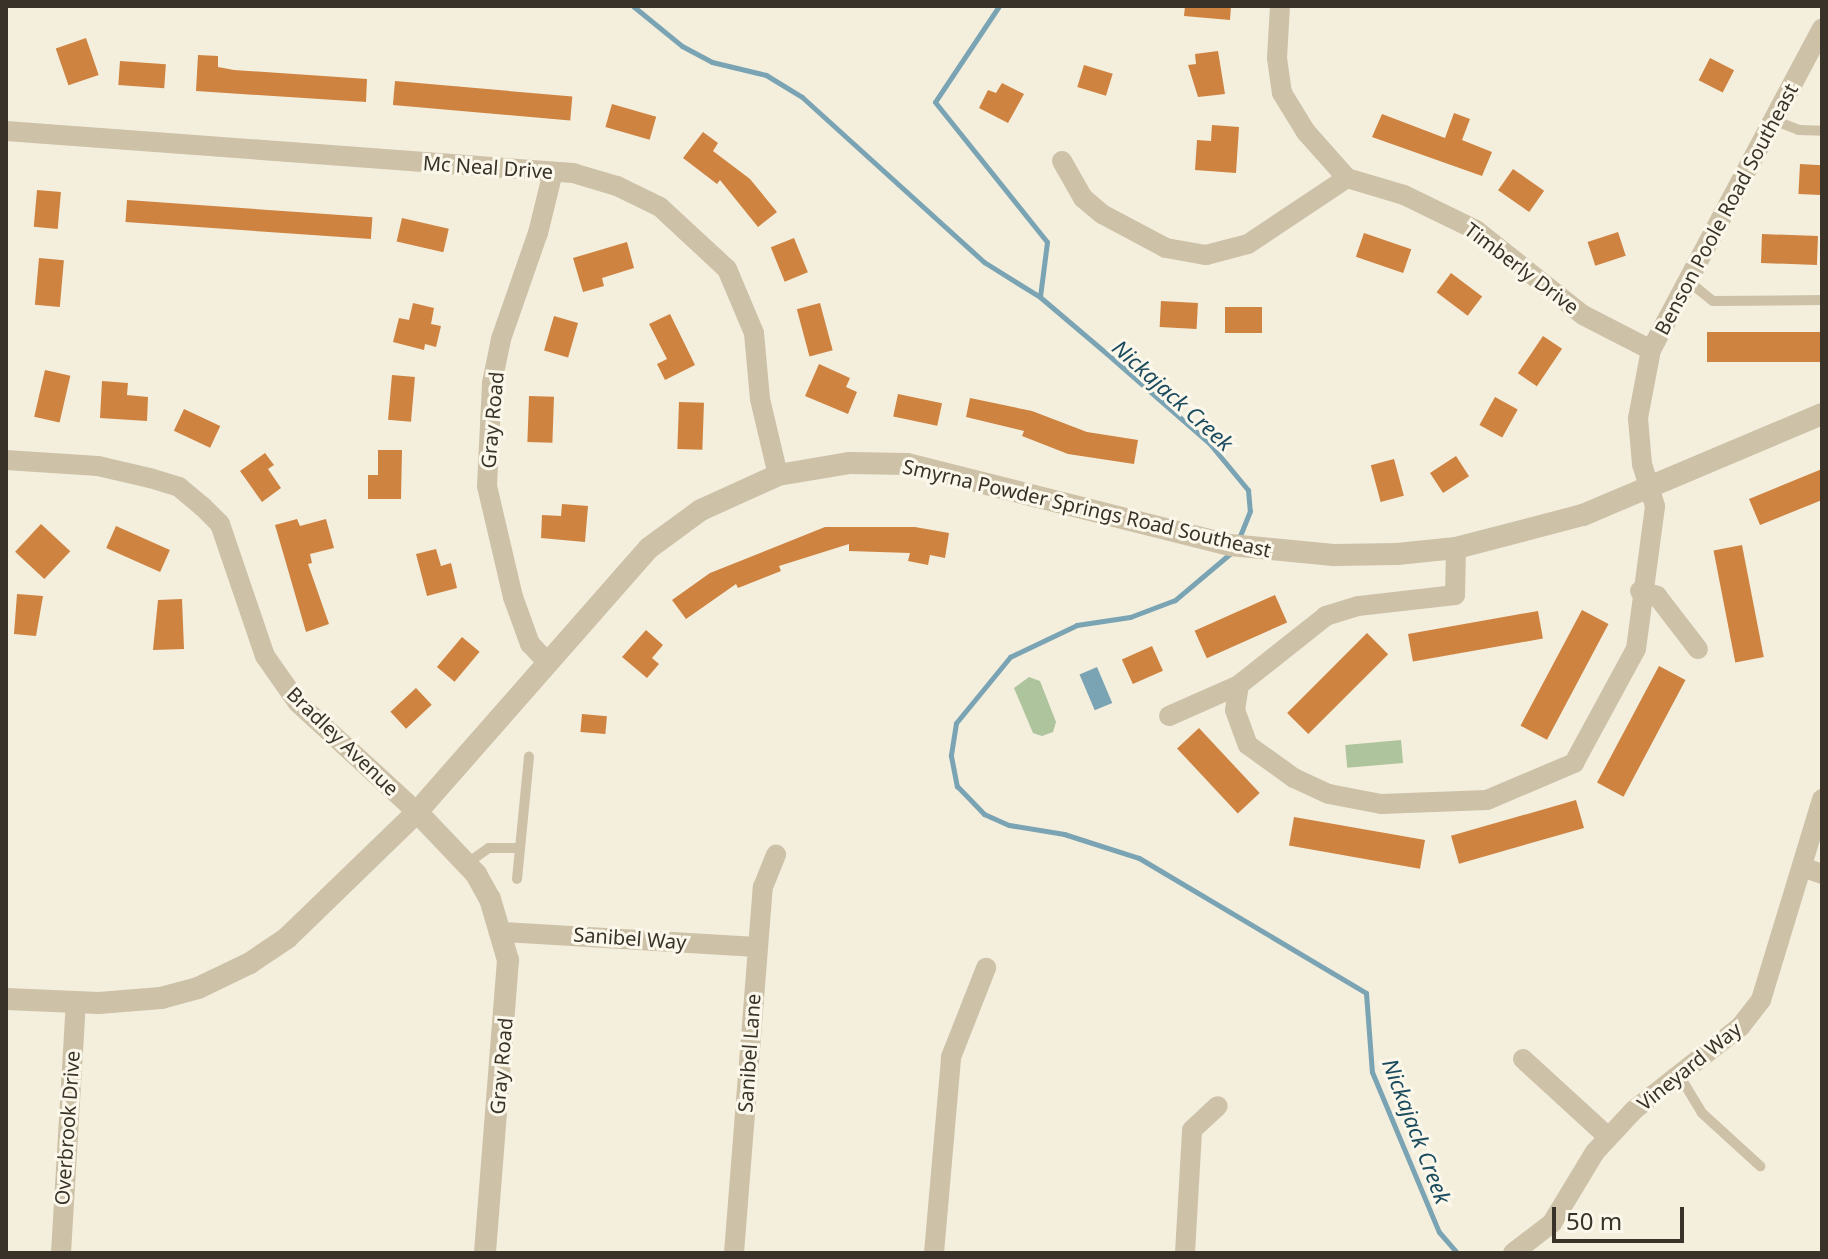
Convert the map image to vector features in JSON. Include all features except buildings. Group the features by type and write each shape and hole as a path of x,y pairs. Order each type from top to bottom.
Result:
{"street":[{"path":"1062,161 1070,181 1102,214 1166,248 1206,255 1248,244 1347,178 1306,132 1282,93 1277,58 1280,6"},
{"name":"Benson Poole Road Southeast","path":"1239,685 1235,710 1248,745 1294,778 1329,794 1381,804 1487,800 1574,763 1636,649 1640,591 1655,506 1638,418 1651,350 1686,279 1822,29"},
{"name":"Mc Neal Drive","path":"6,131 553,172 617,186 660,207 727,269 754,333 760,399 778,475"},
{"name":"Gray Road","path":"548,663 530,644 513,597 487,486 492,383 501,339 538,233 553,172"},
{"name":"Timberly Drive","path":"1347,178 1415,200 1476,230 1583,315 1651,350"},
{"name":"Smyrna Powder Springs Road Southeast","path":"6,999 76,1003 161,998 198,988 250,963 287,938 417,812 624,574 674,528 778,475 850,463 907,464 1271,552 1334,555 1456,548 1547,527 1822,414"},
{"name":"Bradley Avenue","path":"6,460 98,466 150,478 179,487 202,506 220,524 265,656 298,703 417,812"},
{"path":"1169,716 1239,685 1326,616 1358,606 1455,595 1456,548"},
{"path":"1640,591 1657,596 1698,649"},
{"name":"Vineyard Way","path":"1513,1253 1552,1223 1608,1137 1740,1027 1761,1000 1822,799"},
{"name":"Gray Road","path":"417,812 466,864 490,899 503,932 508,991 485,1253"},
{"name":"Sanibel Lane","path":"734,1253 763,887 776,855"},
{"path":"1802,867 1822,874"},
{"name":"Sanibel Way","path":"503,932 757,947"},
{"path":"934,1253 951,1057 986,968"},
{"name":"Overbrook Drive","path":"61,1253 76,1003"},
{"path":"1523,1059 1608,1137"},
{"path":"1185,1253 1192,1130 1218,1106"}],"lane":[{"path":"1773,120 1799,130 1822,131"},
{"path":"1686,279 1713,301 1822,300"},
{"path":"517,879 529,757"},
{"path":"466,864 489,848 518,848"},
{"path":"1679,1075 1702,1113 1760,1166"}],"green space":[{"path":"1029,677 1040,681 1056,722 1053,732 1042,736 1033,733 1014,688"},
{"path":"1401,740 1403,763 1347,768 1345,745"}],"water":[{"path":"1097,667 1112,703 1095,710 1080,674"}],"waterway":[{"path":"633,6 682,46 712,62 766,75 802,97 984,262 1040,297 1210,444 1248,490 1250,511 1238,540"},
{"name":"Nickajack Creek","path":"999,6 935,102 1047,242 1040,297"},
{"name":"Nickajack Creek","path":"1232,552 1175,600 1130,617 1077,625 1010,657 956,723 951,756 957,786 984,814 1009,825 1064,834 1139,858 1366,993 1372,1072 1439,1232 1457,1253"}]}
